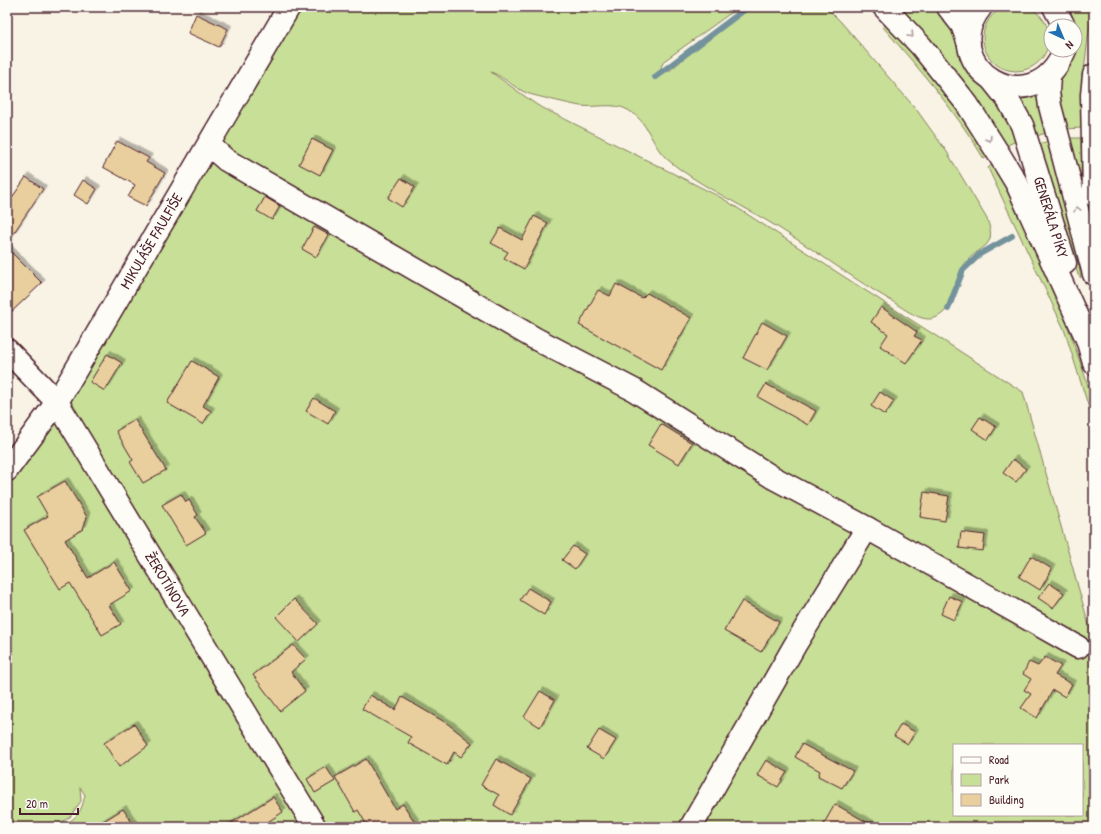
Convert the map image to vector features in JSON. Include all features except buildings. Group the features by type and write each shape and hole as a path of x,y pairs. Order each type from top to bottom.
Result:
{"main road":[{"name":"MIKULÁŠE FAULFIŠE","path":"7,470 57,402 210,145 289,7"},
{"path":"884,7 921,46 962,98 1000,156 1017,184 1087,338"},
{"name":"GENERÁLA PÍKY","path":"948,7 962,25 972,58 980,70 992,80 1008,100 1022,125 1094,363"},
{"path":"969,44 970,29 975,15 981,7"},
{"path":"992,80 1006,86 1021,87 1036,84 1049,76 1059,64 1062,58"},
{"path":"1094,75 1092,110 1094,195"},
{"name":"GENERÁLA PÍKY","path":"1049,76 1050,106 1094,274"},
{"path":"210,145 226,160 536,339 634,390 772,477 867,528 1078,647"},
{"name":"ŽEROTÍNOVA","path":"7,350 57,402 314,827"},
{"path":"691,827 795,645 867,528"}],"green space":[{"path":"1016,5 1029,7 1043,19 1043,57 1034,66 1029,69 1016,71 1003,69 988,56 985,51 983,38 985,25 998,10 1003,7"},
{"path":"301,7 739,7 664,61 661,67 668,72 729,20 747,7 826,7 841,22 916,109 947,152 987,219 990,230 988,243 966,262 961,270 951,302 947,308 943,313 931,319 925,319 906,311 796,239 679,169 662,154 641,120 628,110 617,106 580,106 533,95 522,91 491,72 537,105 722,198 1023,392 1094,643 1094,827 61,827 75,817 82,807 85,795 80,787 81,801 70,817 54,827 7,827 7,461"},
{"path":"904,7 934,7 946,19 953,30 960,58 964,66 971,76 998,102 1018,140 1006,146 946,61 902,9"},
{"path":"1071,7 1092,7 1084,70 1081,128 1066,129 1058,87 1071,58 1083,58 1083,18 1072,18"},
{"path":"887,23 939,82 989,156 984,159 949,107 883,27"},
{"path":"1038,92 1038,101 1046,133 1036,136 1024,106 1018,97"},
{"path":"1069,138 1082,138 1081,183"},
{"path":"1049,141 1074,238 1081,278 1078,275 1039,144"},
{"path":"993,164 1029,235 1071,334 1090,391 1094,424 1064,329 988,168"}],"waterway":[{"path":"655,77 748,7"},
{"path":"948,309 963,270 980,254 1012,236"}]}
